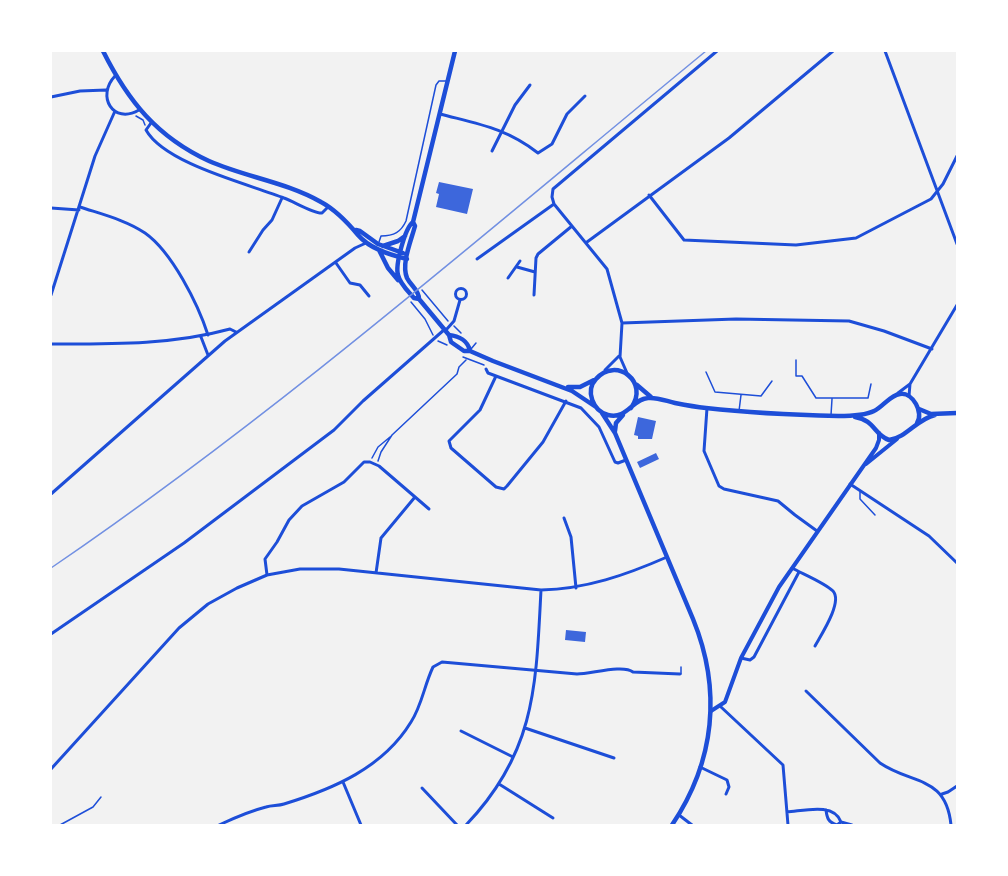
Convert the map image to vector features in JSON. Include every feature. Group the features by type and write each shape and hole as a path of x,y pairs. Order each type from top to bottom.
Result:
{"main road":[{"path":"103,51 115,76 139,110 151,123 178,144 210,161 289,187 328,207 360,231 369,241"},
{"path":"402,284 397,272 400,255 406,234 413,222 455,51"},
{"path":"413,222 415,226 406,274 419,294 419,299"},
{"path":"356,230 361,237 379,247 408,257"},
{"path":"379,247 398,241 406,234"},
{"path":"379,247 388,268 447,331 451,342 464,351 470,351 558,385 580,395 598,409 615,416 625,413"},
{"path":"558,385 580,387 602,373 616,370 630,377 644,393 654,399"},
{"path":"630,377 636,387 637,396 631,408"},
{"path":"596,378 591,390 592,399 615,433 703,648 710,679 711,711 708,737 694,784 672,825"},
{"path":"872,424 870,419 875,411 902,393 923,412 935,415 957,414"},
{"path":"615,433 616,423 643,399 739,411 831,416 875,411"},
{"path":"917,423 921,414 918,408"},
{"path":"844,416 866,420 889,441 897,438 917,423 935,415"}],"street":[{"path":"630,377 621,364 622,323 607,269 554,204 553,189 717,51"},
{"path":"586,242 729,138 833,51"},
{"path":"885,51 957,244"},
{"path":"115,76 106,90 108,102 115,111 129,114 139,110"},
{"path":"492,151 515,105 530,85"},
{"path":"51,97 80,91 106,90"},
{"path":"440,114 501,130 523,141 538,153 552,144 567,114 585,96"},
{"path":"51,295 95,156 115,111"},
{"path":"151,123 147,128 148,134 165,148 204,170 282,197 320,214 328,207"},
{"path":"649,195 684,240 796,245 856,238 931,199 943,184 957,156"},
{"path":"249,252 260,233 272,220 282,197"},
{"path":"477,259 554,204"},
{"path":"51,208 79,209 131,226 153,240 184,284 199,311 208,335"},
{"path":"534,295 538,254 572,226"},
{"path":"355,248 361,237"},
{"path":"51,494 208,355 355,248 369,241"},
{"path":"508,278 520,261"},
{"path":"336,262 350,283 360,285 369,296"},
{"path":"516,267 535,272"},
{"path":"51,634 184,543 334,430 363,401 447,331 454,321 460,300"},
{"path":"910,399 909,390 912,381 957,305"},
{"path":"622,323 736,319 849,321 932,349"},
{"path":"51,344 133,344 201,337 230,329 236,333"},
{"path":"201,337 208,355"},
{"path":"602,373 617,360 620,351"},
{"path":"485,367 488,373 581,408 596,423 616,463 626,460"},
{"path":"496,376 480,410 453,436 449,445 496,487 504,489 543,442 566,401"},
{"path":"895,396 912,381"},
{"path":"707,408 704,451 719,486 778,501 817,531"},
{"path":"711,711 721,706 726,699 741,658 779,587 863,467 877,445 878,432"},
{"path":"863,467 897,438"},
{"path":"267,575 265,559 295,512 344,482 364,462 376,465 429,509"},
{"path":"850,484 938,543 957,563"},
{"path":"376,573 381,538 415,497"},
{"path":"564,518 571,537 576,588"},
{"path":"51,769 179,628 220,596 267,575 316,568 541,590 576,588 608,580 667,557"},
{"path":"792,568 831,589 836,595 836,605 815,646"},
{"path":"741,658 750,660 754,657 799,572"},
{"path":"466,825 484,806 499,784 525,728 534,694 537,670 541,590"},
{"path":"220,824 343,782 357,776 378,761 405,732 418,711 430,672 442,662 591,674 628,669 633,672 680,674"},
{"path":"806,691 880,763 892,771 925,782 942,794 949,810 951,825"},
{"path":"721,706 783,765 788,825"},
{"path":"525,728 614,758"},
{"path":"461,731 513,757"},
{"path":"700,767 727,780 729,787 726,794"},
{"path":"343,782 361,825"},
{"path":"499,784 553,818"},
{"path":"942,794 957,786"},
{"path":"422,788 457,825"},
{"path":"825,810 827,819 832,823 837,825 841,822 852,825"},
{"path":"787,812 831,810 840,817 841,822"},
{"path":"678,815 692,825"}],"lane":[{"path":"379,247 381,236 397,233 406,221 436,86 439,81 448,81"},
{"path":"470,351 476,343"},
{"path":"485,367 489,360"},
{"path":"796,360 796,376 802,376 816,398 868,398 871,384"},
{"path":"706,372 715,392 761,396 772,381"},
{"path":"739,411 741,395"},
{"path":"831,416 832,398"},
{"path":"860,490 860,499 875,514"},
{"path":"680,674 681,667"},
{"path":"60,825 93,807 101,797"}],"path":[{"path":"136,116 143,120 147,128"},
{"path":"425,293 449,322"},
{"path":"412,303 425,319 433,335"},
{"path":"452,325 459,331"},
{"path":"437,340 449,347"},
{"path":"462,356 485,367"},
{"path":"370,462 378,447 457,374 459,367 468,359"},
{"path":"376,465 392,435"}],"building":[{"path":"439,182 473,189 467,214 436,207"},
{"path":"638,417 656,421 652,439 638,439 638,436 634,435"},
{"path":"656,453 659,459 640,468 637,462"},
{"path":"566,630 586,632 585,642 565,640"}],"railway":[{"path":"51,568 220,446 302,382 465,251 706,51"}]}
